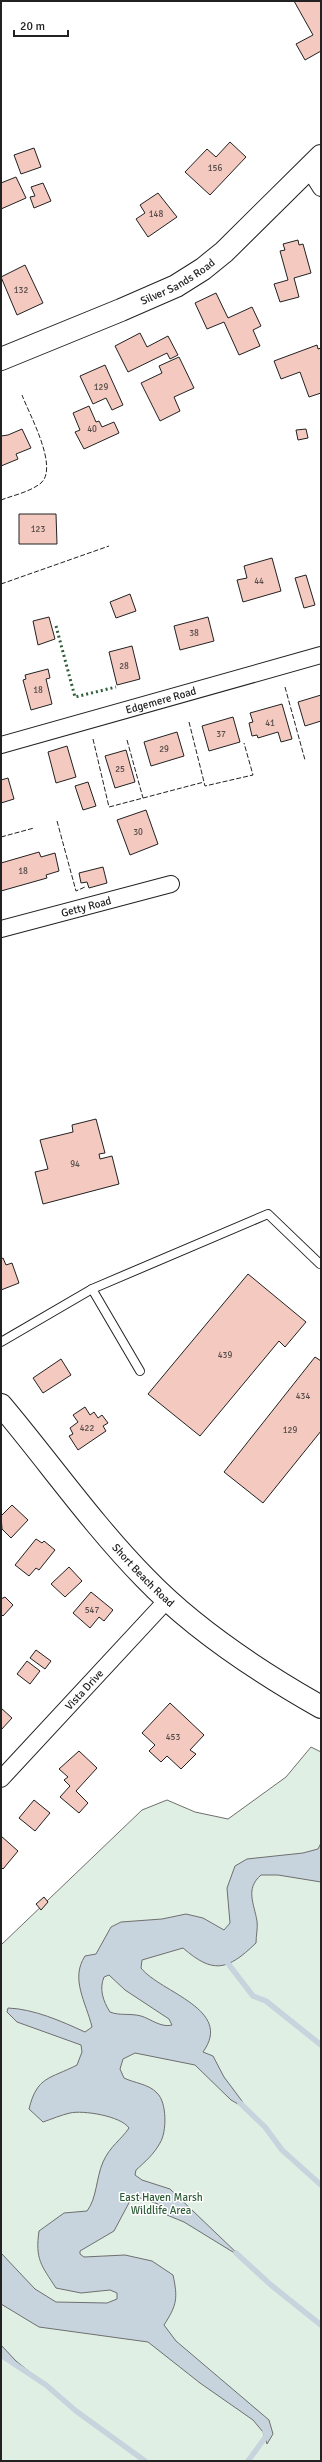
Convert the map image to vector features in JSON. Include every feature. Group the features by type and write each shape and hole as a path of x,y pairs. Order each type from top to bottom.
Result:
{"main road":[{"name":"Silver Sands Road","path":"1,359 176,286 203,269 224,252 315,162"},
{"name":"Short Beach Road","path":"1,1405 127,1558 168,1599 242,1658 321,1707"}],"street":[{"path":"315,162 321,188"},
{"name":"Edgemere Road","path":"1,745 321,655"},
{"name":"Getty Road","path":"1,929 171,884"},
{"name":"Vista Drive","path":"1,1779 168,1599"}],"lane":[{"path":"1,1342 92,1289 268,1214 320,1264"},
{"path":"92,1289 140,1371"}],"green space":[{"name":"East Haven Marsh Wildlife Area","path":"311,1747 321,1752 321,2461 1,2461 1,1945 142,1810 167,1800 195,1812 228,1819 286,1777"}],"shaded area":[{"path":"321,1843 321,1882 278,1875 261,1875 256,1880 253,1886 252,1896 257,1924 256,1943 237,1959 220,1966 212,1965 203,1962 183,1948 142,1960 141,1968 151,1977 191,2003 202,2013 209,2024 210,2037 203,2052 213,2056 224,2077 242,2101 245,2108 231,2100 195,2065 135,2053 123,2059 120,2069 124,2078 146,2086 157,2093 163,2103 165,2117 164,2132 158,2147 136,2170 135,2175 142,2180 170,2189 241,2257 184,2222 167,2215 158,2204 140,2198 131,2199 114,2231 80,2251 80,2254 84,2257 125,2255 152,2261 173,2275 176,2296 172,2312 164,2325 176,2341 269,2420 273,2434 267,2444 263,2432 253,2420 200,2383 148,2342 39,2327 1,2304 1,2253 35,2289 56,2302 107,2303 117,2299 117,2293 110,2290 81,2293 56,2288 40,2261 38,2241 39,2231 64,2213 87,2211 93,2200 101,2168 106,2156 129,2128 125,2124 110,2117 84,2112 70,2113 43,2122 29,2109 32,2098 41,2084 52,2076 77,2065 82,2052 81,2045 17,2022 7,2012 8,2008 37,2013 85,2032 92,2027 81,1991 79,1973 85,1956 96,1954 111,1927 121,1922 162,1919 186,1914 203,1918 224,1930 230,1923 227,1888 235,1866 247,1859 303,1853 318,1849","holes":["109,1975 125,1990 169,2019 172,2025 168,2026 160,2024 137,2015 110,2012 102,1995 104,1977"]},
{"path":"1,2345 16,2361 46,2385 1,2355"}],"building":[{"path":"294,1 321,1 321,51 305,60 296,44 313,35"},
{"path":"230,142 246,157 210,195 185,172 207,149 216,157"},
{"path":"34,148 41,167 21,174 14,155"},
{"path":"16,177 26,198 1,209 1,183"},
{"path":"43,183 51,201 34,208 30,197 35,196 31,187"},
{"path":"158,193 177,217 148,237 136,219 145,213 140,205"},
{"path":"298,240 299,245 303,244 311,273 294,278 299,297 280,302 274,284 288,280 280,251 285,250 283,244"},
{"path":"25,265 43,303 17,315 1,277"},
{"path":"216,293 228,318 252,307 261,326 253,330 260,346 239,355 224,322 207,329 195,303"},
{"path":"140,333 147,347 168,336 178,355 170,359 167,353 128,372 115,346"},
{"path":"317,345 318,349 321,348 321,393 309,397 300,372 281,379 274,361"},
{"path":"179,357 194,388 174,397 180,411 160,421 141,383 162,373 159,366"},
{"path":"105,365 123,405 112,410 106,398 93,404 80,376"},
{"path":"89,406 96,422 99,421 102,427 114,422 119,433 84,449 75,432 80,430 73,413"},
{"path":"22,429 31,448 16,454 18,459 1,466 1,436 8,435"},
{"path":"306,429 308,438 298,440 296,430"},
{"path":"19,514 56,514 57,544 19,544"},
{"path":"272,558 281,591 243,602 237,580 247,578 244,566"},
{"path":"306,575 315,605 304,608 295,578"},
{"path":"130,594 136,611 116,618 110,602"},
{"path":"49,617 55,639 38,645 33,621"},
{"path":"208,617 214,641 180,650 174,626"},
{"path":"132,646 140,679 117,685 109,652"},
{"path":"48,669 50,678 46,679 52,704 31,710 23,680 26,679 25,675"},
{"path":"321,695 321,721 305,726 298,702"},
{"path":"282,704 292,739 281,742 278,732 258,738 257,735 252,736 249,723 253,722 250,713"},
{"path":"233,717 240,742 209,751 202,726"},
{"path":"177,732 184,756 151,766 144,742"},
{"path":"67,746 76,777 56,783 48,752"},
{"path":"126,750 135,782 115,788 105,756"},
{"path":"8,778 14,799 1,803 1,780"},
{"path":"88,782 96,806 83,810 75,786"},
{"path":"146,810 158,844 130,855 117,820"},
{"path":"39,852 41,857 55,853 59,871 46,875 47,878 1,891 1,863"},
{"path":"103,867 107,883 89,888 87,882 81,883 79,873"},
{"path":"96,1119 105,1153 99,1154 100,1159 112,1156 119,1184 43,1204 35,1172 48,1169 40,1140 73,1132 72,1125"},
{"path":"3,1258 6,1265 12,1263 19,1283 1,1290 1,1259"},
{"path":"248,1274 306,1322 285,1347 279,1341 200,1436 148,1394"},
{"path":"315,1357 321,1361 321,1431 263,1503 224,1472"},
{"path":"61,1359 71,1375 43,1393 33,1378"},
{"path":"85,1407 90,1415 94,1412 98,1418 102,1415 108,1423 103,1426 106,1431 78,1450 69,1436 73,1434 70,1428 78,1422 73,1415"},
{"path":"12,1505 28,1520 11,1538 2,1529 1,1516"},
{"path":"36,1539 42,1543 44,1541 55,1550 39,1570 36,1568 29,1576 15,1565"},
{"path":"69,1567 82,1581 65,1597 51,1584"},
{"path":"91,1592 113,1610 104,1621 99,1617 90,1628 73,1613"},
{"path":"5,1597 13,1605 3,1616 1,1614 1,1599"},
{"path":"36,1650 51,1661 45,1669 30,1658"},
{"path":"27,1661 40,1671 30,1684 17,1674"},
{"path":"170,1703 204,1735 190,1750 196,1754 181,1769 167,1756 161,1762 149,1751 155,1745 142,1733"},
{"path":"1,1708 12,1718 1,1730"},
{"path":"79,1751 97,1768 76,1791 88,1803 79,1813 60,1797 70,1786 64,1780 68,1777 59,1769"},
{"path":"34,1800 50,1813 35,1831 19,1818"},
{"path":"1,1836 18,1851 3,1869 1,1867"},
{"path":"44,1897 48,1902 41,1910 36,1904"}],"waterway":[{"path":"223,1957 253,1996 266,2001 321,2045"},
{"path":"240,2103 265,2127 282,2150 321,2185"},
{"path":"236,2253 271,2285 321,2325"},
{"path":"1,2355 46,2385 76,2411 145,2461"},
{"path":"248,2461 267,2435 265,2432"}],"hedge":[{"path":"56,626 75,697 116,687"}],"fence":[{"path":"1,500 32,489 41,483 46,475 47,465 45,453 36,427 22,395"},
{"path":"1,584 109,546"},
{"path":"285,687 305,760"},
{"path":"189,722 205,786 253,775 244,743"},
{"path":"93,739 109,807 204,782"},
{"path":"127,740 143,798"},
{"path":"57,821 76,891 85,887"},
{"path":"1,837 34,828"}]}
